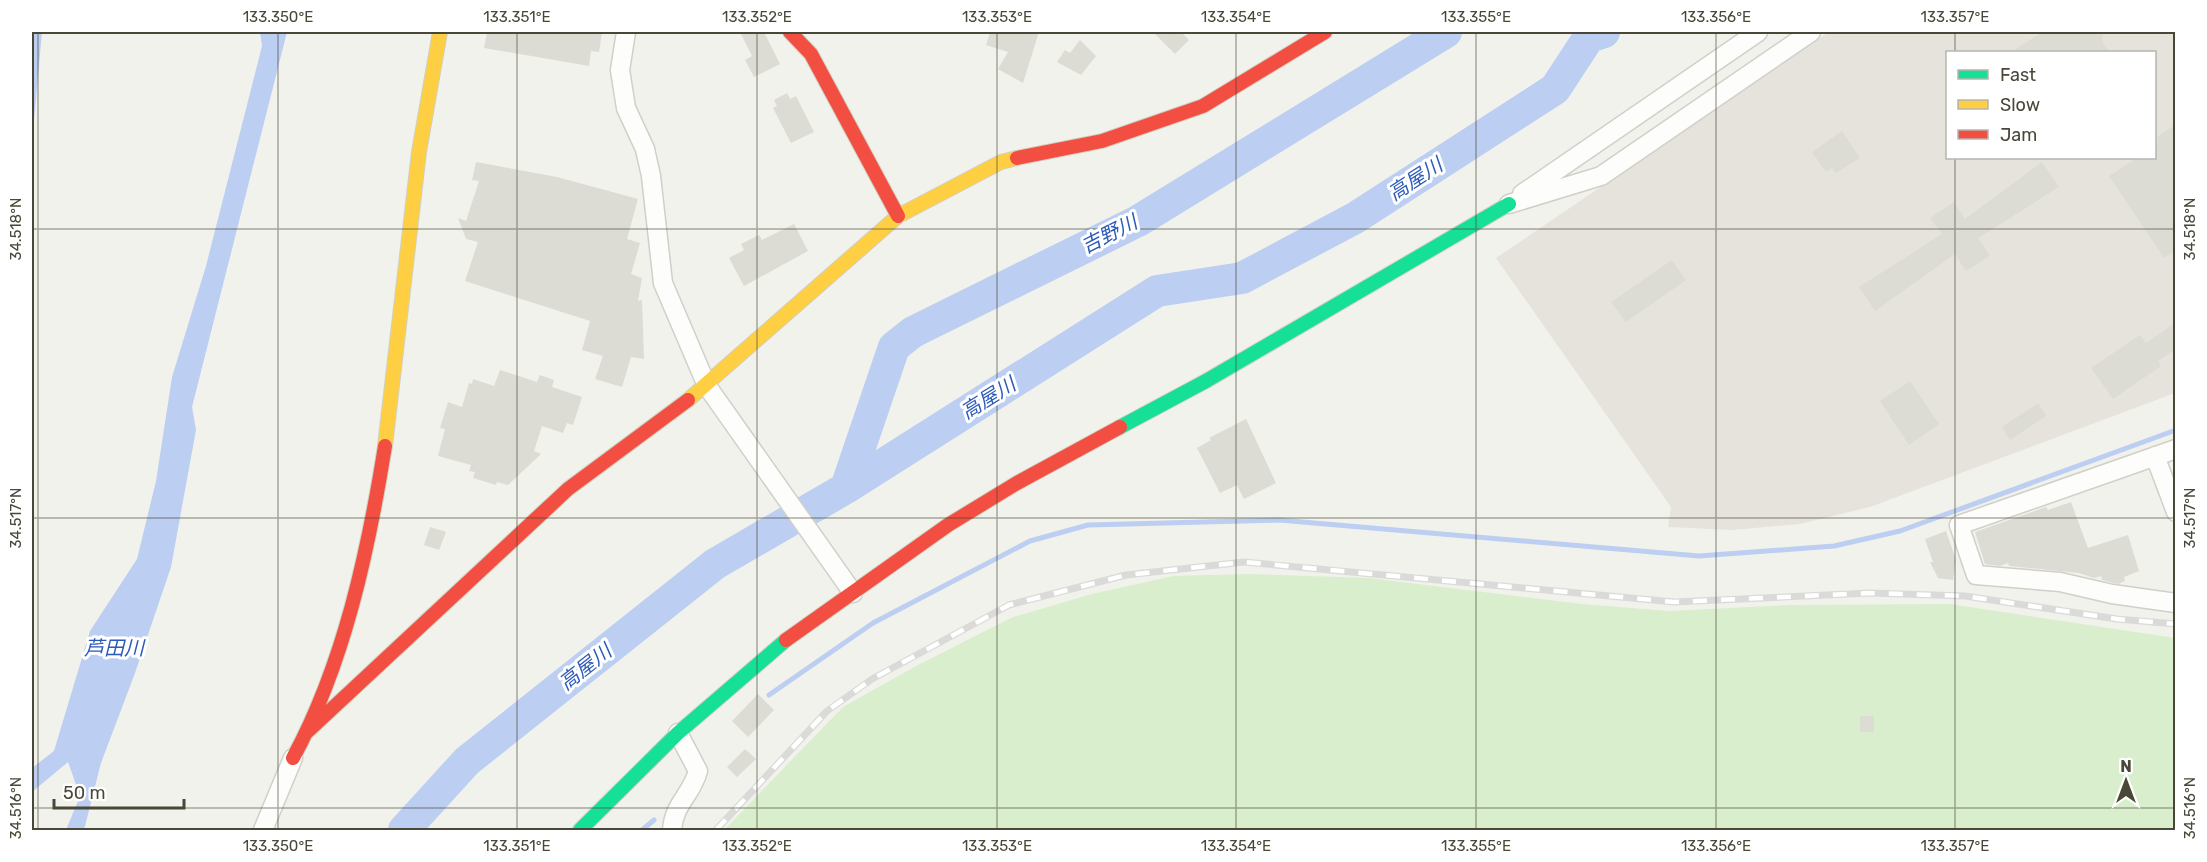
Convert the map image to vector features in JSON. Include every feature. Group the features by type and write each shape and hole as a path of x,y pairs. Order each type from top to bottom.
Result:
{"street":[{"path":"263,831 293,758 307,732 338,648 368,546 385,448 419,152 440,32"},
{"path":"626,32 620,70 626,108 645,149 651,176 663,283 710,388 853,593"},
{"path":"790,32 811,54 898,216"},
{"path":"307,732 568,489 710,388 898,216 1001,162 1047,150 1102,141 1203,106 1325,32"},
{"path":"580,831 678,733 780,644 948,525 1017,483 1206,381 1509,204 1758,32"},
{"path":"1509,204 1601,176 1811,32"},
{"path":"2175,449 1959,525 1976,575 2060,582 2112,594 2175,603"},
{"path":"2155,456 2175,512"},
{"path":"672,831 675,811 694,784 698,771 678,733"}],"shaded area":[{"path":"1829,32 2175,32 2175,393 1870,507 1800,524 1732,530 1668,527 1671,507 1496,258"}],"green space":[{"path":"1249,574 1369,578 1582,604 1669,611 1788,605 1950,604 2175,638 2175,830 724,830 843,707 918,665 1013,617 1092,594 1173,576"}],"water":[{"path":"32,32 42,32 32,142"},
{"name":"芦田川","path":"260,32 287,32 192,407 196,430 171,567 101,763 84,830 66,830 80,796 68,762 32,792 32,768 54,751 90,631 137,559 156,481 172,377 206,266 262,46"}],"building":[{"path":"487,32 602,32 599,52 591,51 589,66 484,48"},
{"path":"740,32 764,32 780,64 754,77 745,60 752,56"},
{"path":"990,32 1039,32 1023,83 998,69 1008,52 986,45"},
{"path":"1153,32 1181,32 1189,40 1175,54"},
{"path":"2043,32 2103,32 2102,41 2108,51 2013,51"},
{"path":"1080,40 1096,56 1081,75 1057,62 1065,50 1070,53"},
{"path":"787,93 790,99 796,96 814,132 791,143 773,108 777,106 774,100"},
{"path":"2175,125 2175,250 2164,258 2109,176 2135,159 2156,159 2156,138"},
{"path":"1842,131 1860,158 1836,173 1832,168 1826,172 1812,152"},
{"path":"476,162 557,177 638,199 627,239 640,243 631,274 642,278 638,301 642,300 644,359 631,357 622,387 595,379 603,356 582,350 590,321 465,281 478,242 466,239 458,218 466,221 479,181 472,180"},
{"path":"2042,162 2059,187 1978,238 1990,256 1966,271 1955,254 1875,311 1859,287 1942,234 1930,218 1954,202 1965,219"},
{"path":"794,224 808,251 744,286 729,258 744,250 741,244 759,235 762,240"},
{"path":"1672,260 1686,280 1626,322 1611,302"},
{"path":"2175,323 2175,349 2158,361 2161,366 2113,399 2091,368 2140,335 2146,343"},
{"path":"500,370 537,382 540,375 554,380 552,387 582,397 573,425 567,423 563,433 542,426 534,451 541,454 508,485 497,482 496,485 473,478 475,472 469,471 471,465 438,456 445,429 440,428 448,402 462,407 469,383 472,384 473,379 494,386"},
{"path":"1910,381 1939,424 1909,445 1880,401"},
{"path":"2038,403 2046,416 2010,440 2002,427"},
{"path":"1246,419 1276,483 1244,499 1237,485 1220,493 1197,448 1211,440 1209,438"},
{"path":"2071,502 2088,548 2128,535 2139,571 2124,577 2125,581 2118,584 2102,580 2101,576 2094,578 2079,573 2009,566 2008,563 2000,566 1985,564 1975,532 2046,507 2048,510"},
{"path":"430,527 446,532 439,550 424,545"},
{"path":"1946,531 1956,560 1953,580 1938,578 1930,562 1933,562 1925,539"},
{"path":"758,694 774,710 748,737 732,721"},
{"path":"1860,716 1874,716 1874,732 1860,732"},
{"path":"745,749 756,759 737,777 727,767"}],"waterway":[{"name":"吉野川","path":"846,488 894,347 913,332 1138,221 1446,32"},
{"name":"高屋川","path":"404,830 467,761 715,564 846,488 1157,291 1242,278 1355,218 1555,89 1589,37 1604,32"},
{"path":"769,695 873,623 1030,541 1088,525 1279,520 1699,556 1834,546 1900,531 2176,430"},
{"path":"642,830 654,820"}],"railway":[{"path":"716,830 827,711 872,679 1009,605 1126,575 1244,562 1674,602 1870,593 1965,596 2117,619 2176,624"}],"traffic: fast":[{"path":"1120,427 1206,381 1509,204"},
{"path":"580,830 678,733 786,640"}],"traffic: slow":[{"path":"385,446 419,152 440,32"},
{"path":"688,400 898,216 1001,162 1017,158"}],"traffic: jam":[{"path":"790,32 811,54 898,216"},
{"path":"1017,158 1102,141 1203,106 1325,32"},
{"path":"307,732 568,489 688,400"},
{"path":"786,640 948,525 1017,483 1120,427"},
{"path":"293,758 326,684 352,606 371,526 385,446"}]}
